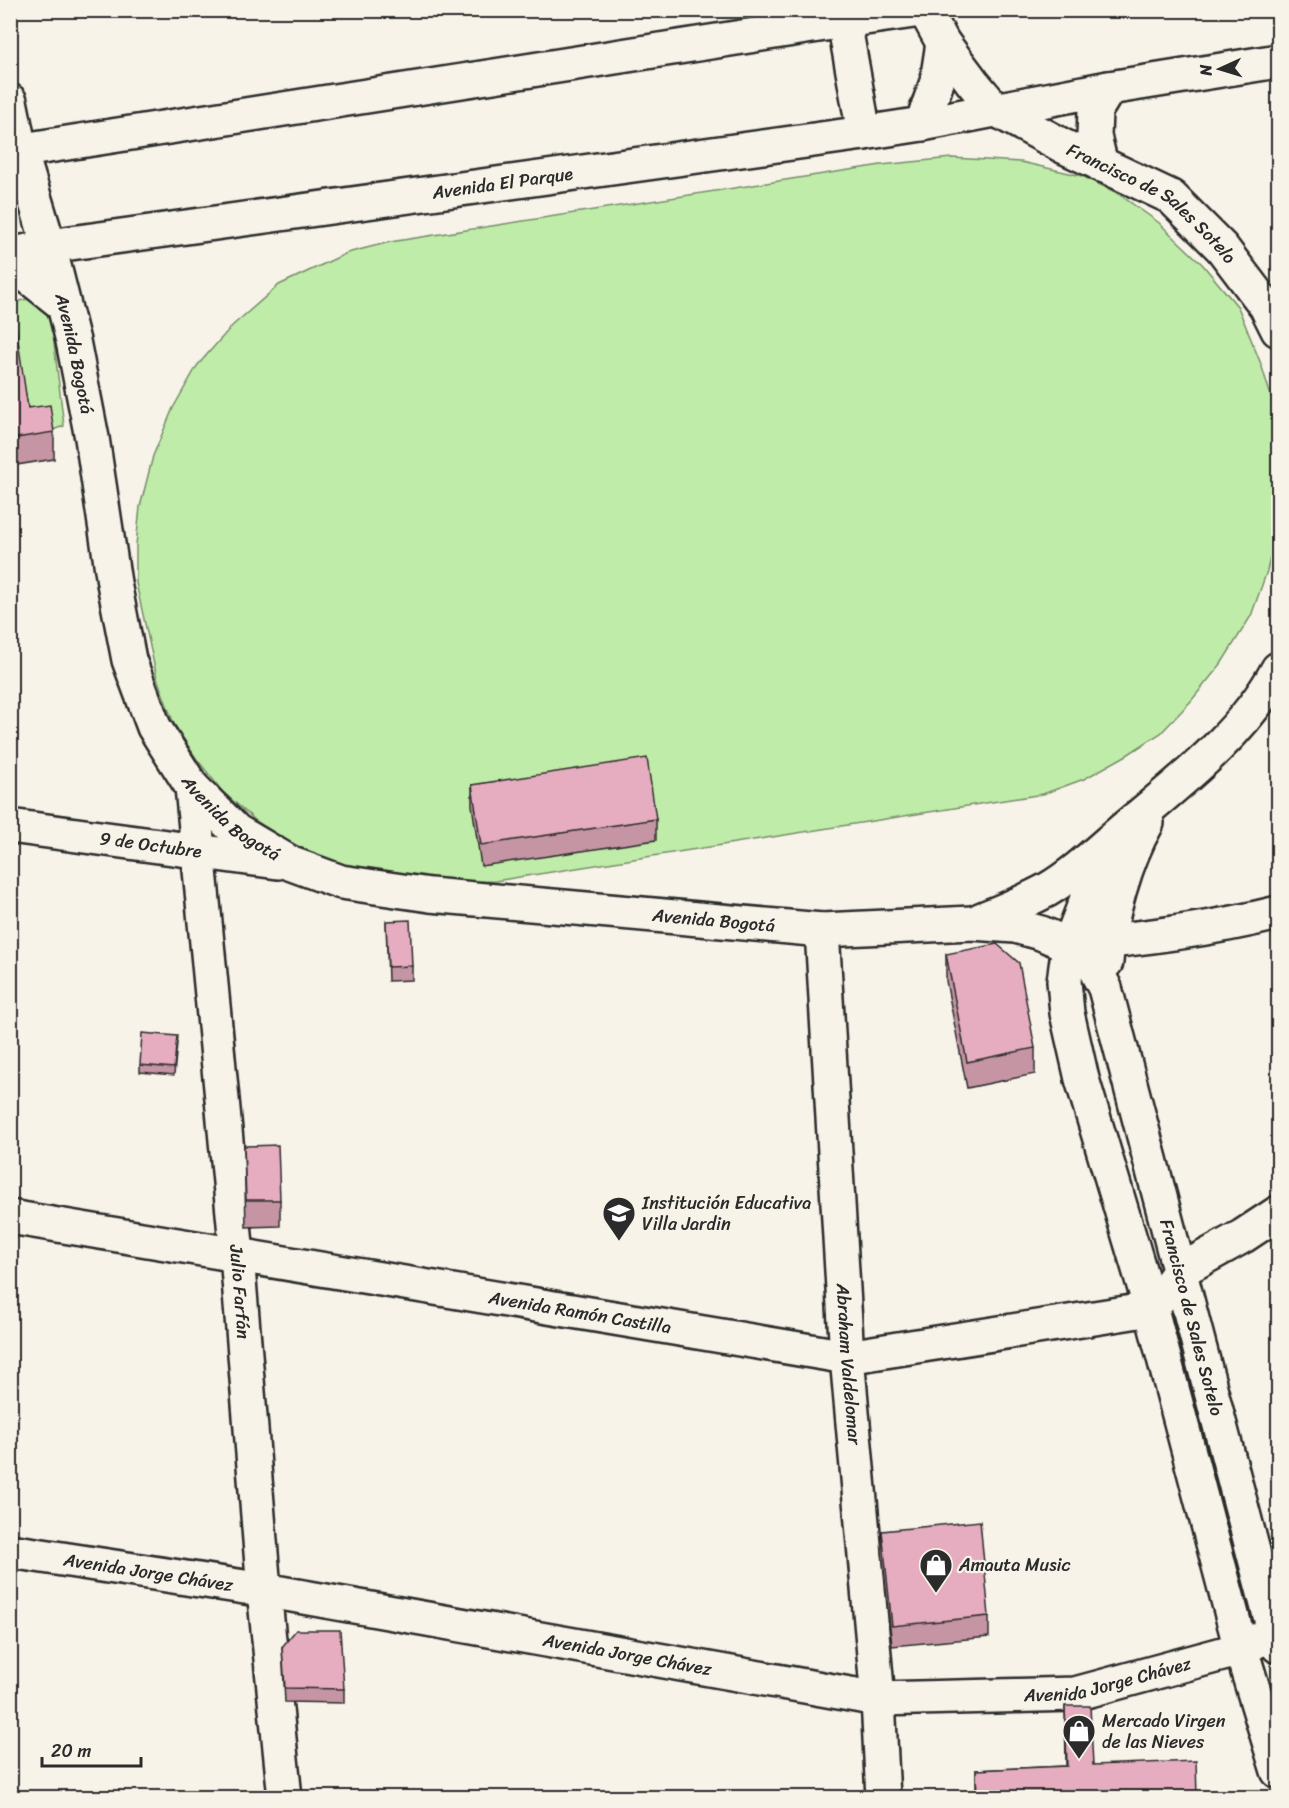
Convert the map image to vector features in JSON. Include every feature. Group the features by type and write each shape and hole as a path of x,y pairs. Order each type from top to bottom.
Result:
{"street":[{"path":"15,151 843,16 923,10 943,43 995,109"},
{"path":"843,16 864,133"},
{"path":"922,124 937,82 943,43"},
{"name":"Avenida El Parque","path":"10,255 49,246 864,133 1109,88 1278,61"},
{"path":"1101,165 1094,136 1095,111 1109,88"},
{"name":"Avenida Bogotá","path":"10,101 15,151 49,246 73,341 92,438 114,583 129,660 154,727 192,787 236,831 292,864 341,882 430,895 822,930 972,923"},
{"name":"Francisco de Sales Sotelo","path":"995,109 1063,146 1171,197 1222,248 1266,306 1278,330"},
{"path":"10,262 63,304"},
{"name":"Francisco de Sales Sotelo","path":"972,923 1048,889 1078,869 1214,749 1253,709 1278,669"},
{"name":"Julio Farfán","path":"192,787 237,1255 264,1590 285,1797"},
{"name":"Francisco de Sales Sotelo","path":"1105,988 1107,941 1117,900 1144,828 1164,795"},
{"name":"9 de Octubre","path":"10,826 292,864"},
{"path":"1122,831 1095,878 1068,945 1064,981 1067,1013 1082,1079 1151,1309 1241,1649 1278,1771"},
{"path":"1068,945 1238,923 1278,913"},
{"name":"Francisco de Sales Sotelo","path":"972,923 1015,926 1041,933 1068,945 1094,967 1105,988 1277,1636"},
{"name":"Abraham Valdelomar","path":"822,930 847,1357 878,1699 883,1797"},
{"path":"1151,1309 1180,1271 1243,1236 1278,1213"},
{"name":"Avenida Ramón Castilla","path":"10,1217 847,1357 1151,1309"},
{"name":"Avenida Jorge Chávez","path":"10,1551 264,1590 878,1699 1075,1694 1241,1649 1277,1636"}],"green space":[{"path":"952,158 1021,162 1082,176 1117,193 1158,222 1202,264 1238,307 1261,364 1277,416 1278,438 1278,523 1267,571 1251,616 1221,664 1161,733 1084,779 1043,794 495,881 444,883 345,867 291,843 256,821 222,791 196,758 174,724 157,678 136,583 136,545 140,507 153,456 173,408 197,366 232,326 279,285 347,253 390,242 881,165"},
{"path":"48,294 64,426 28,435 11,334 11,303"}],"building":[{"path":"10,307 13,307 28,408 50,405 54,432 10,439"},
{"path":"647,758 656,819 481,845 472,785"},
{"path":"410,920 412,966 388,967 386,921"},
{"path":"997,944 1019,963 1035,1048 967,1062 946,954"},
{"path":"142,1033 177,1036 174,1068 140,1065"},
{"path":"278,1145 280,1200 246,1200 244,1146"},
{"name":"Amauta Music","path":"980,1521 989,1616 892,1626 882,1531"},
{"path":"296,1630 340,1630 344,1689 285,1688 282,1647"},
{"path":"1065,1706 1090,1706 1093,1765 1196,1761 1197,1797 977,1797 976,1770 1067,1766"}],"place":[{"name":"Institución Educativa Villa Jardin","path":"619,1242"},
{"name":"Amauta Music","path":"936,1594"},
{"name":"Mercado Virgen de las Nieves","path":"1079,1760"}]}
